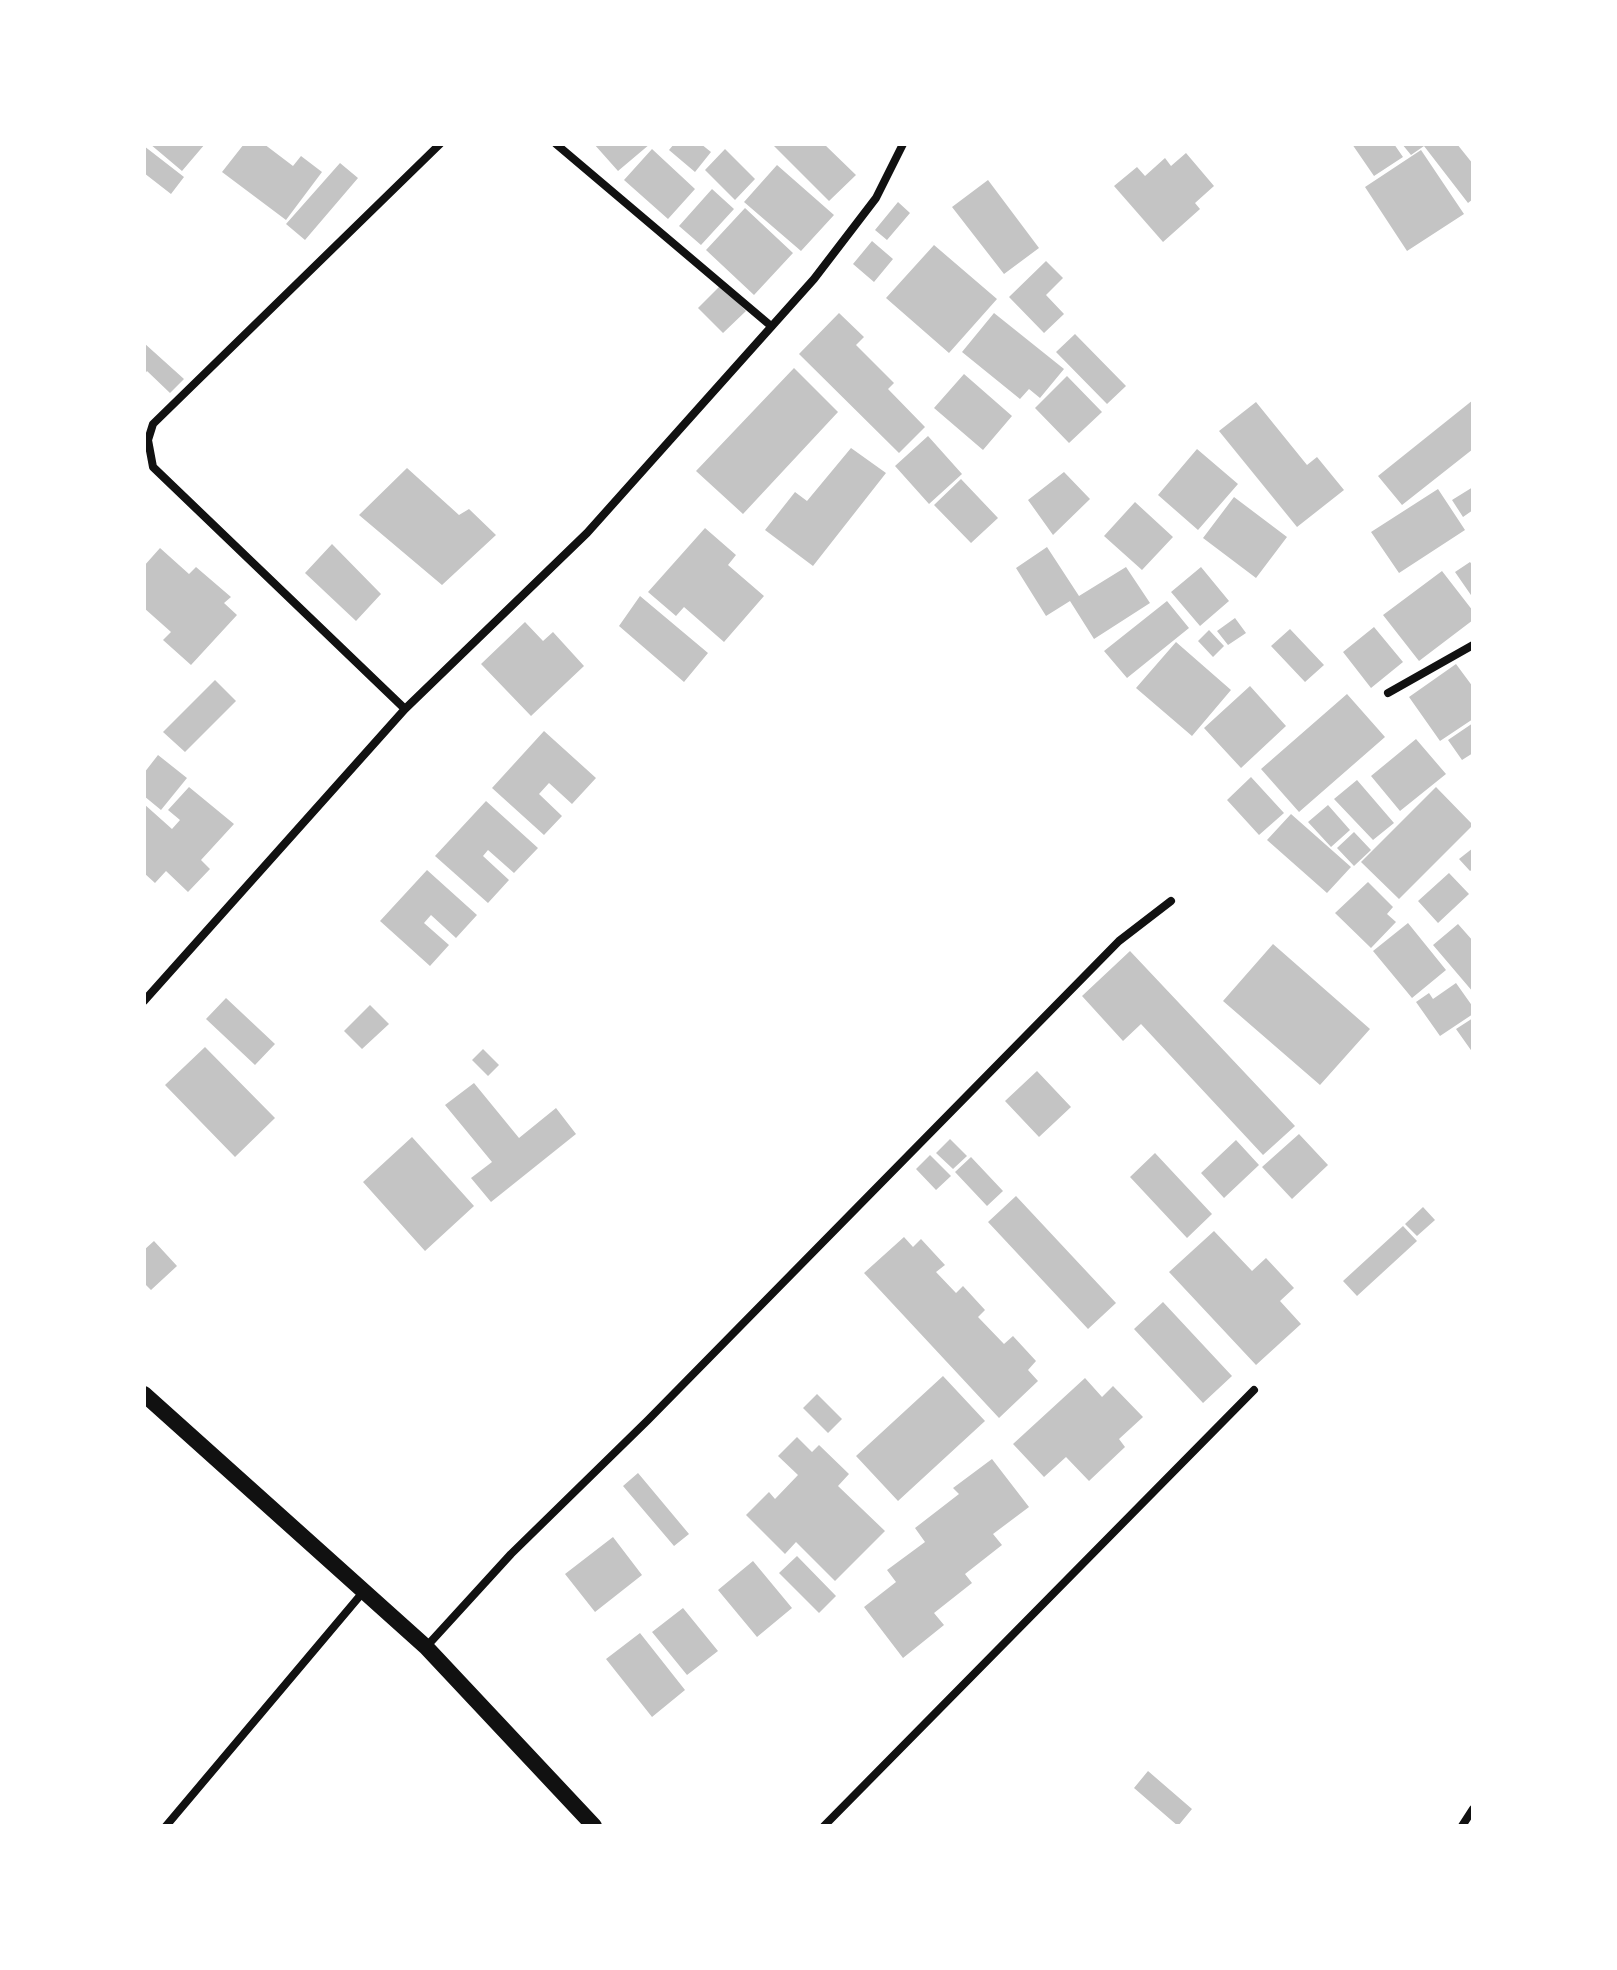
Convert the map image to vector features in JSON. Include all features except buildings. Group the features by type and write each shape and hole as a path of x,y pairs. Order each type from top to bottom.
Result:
{"main road":[{"path":"144,1394 426,1647 594,1826"}],"street":[{"path":"405,709 153,467 148,440 153,424 440,144"},
{"path":"556,144 771,326"},
{"path":"144,1001 405,709 587,533 814,279 876,198 903,144"},
{"path":"1388,693 1473,645"},
{"path":"426,1647 511,1554 648,1420 1108,952 1171,901"},
{"path":"824,1826 1254,1390"},
{"path":"166,1826 366,1590"},
{"path":"1462,1826 1473,1809"}]}
